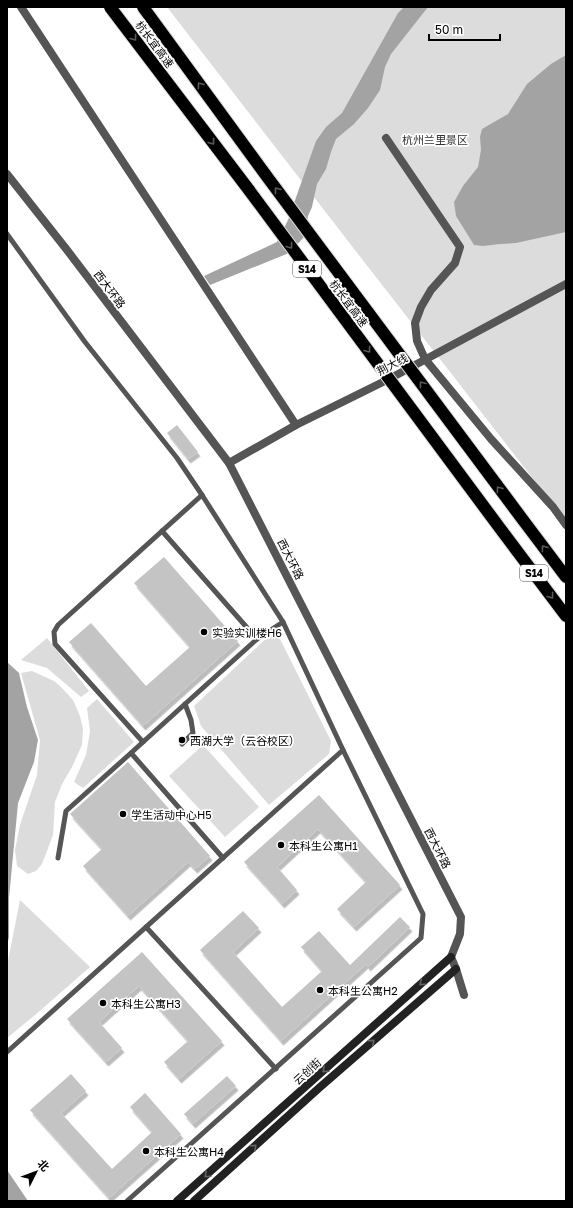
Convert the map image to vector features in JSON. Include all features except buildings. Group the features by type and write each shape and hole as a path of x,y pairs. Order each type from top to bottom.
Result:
{"highway":[{"name":"杭长宜高速","path":"110,7 249,190 566,616"},
{"name":"杭长宜高速","path":"143,7 268,178 566,577"}],"main road":[{"name":"云创街","path":"177,1201 451,957"},
{"name":"云创街","path":"194,1201 319,1088 456,969"}],"street":[{"path":"21,7 296,425"},
{"path":"386,138 460,247 455,263 431,290 421,307 415,323 417,341 425,359 491,439 554,507 566,524"},
{"name":"西大环路","path":"7,174 72,256 229,464 461,917 460,934 451,957"},
{"name":"荆大线","path":"229,464 296,425 389,379 566,284"},
{"path":"451,957 464,995"}],"lane":[{"path":"7,234 85,342 177,458 283,622 343,750 424,914 421,938 127,1201"},
{"path":"143,742 55,644 54,632 58,625 202,495"},
{"path":"162,531 257,639"},
{"path":"58,858 66,811 257,639 283,622"},
{"path":"182,744 193,733 191,720 185,704"},
{"path":"7,1052 343,750"},
{"path":"131,753 223,858"},
{"path":"146,927 276,1069"}],"green space":[{"name":"杭州兰里景区","path":"167,7 566,7 566,521 358,254"},
{"path":"271,634 279,637 331,741 329,754 269,805 201,726 194,706"},
{"path":"47,638 89,691 81,697 47,668 21,660"},
{"path":"32,671 54,681 73,700 80,716 83,729 82,745 62,784 55,802 53,835 42,864 36,871 28,874 17,866 15,850 20,825 37,775 40,740 21,673"},
{"path":"97,699 134,742 83,788 74,782 86,755 90,731 87,708"},
{"path":"203,745 259,807 225,837 169,776"},
{"path":"20,900 90,967 7,1038 7,966"}],"shaded area":[{"path":"404,7 428,7 391,54 385,67 380,90 368,108 354,124 336,139 326,169 317,184 312,207 308,216 305,236 289,253 210,285 204,276 277,242 288,220 316,141 326,127 342,113 398,13"},
{"path":"566,55 566,232 516,243 483,246 474,245 456,216 454,202 463,186 478,167 481,150 480,137 482,129 508,114 527,84 551,64"},
{"path":"7,662 19,673 27,707 38,740 34,762 18,803 9,898 9,937 7,946"},
{"path":"7,1170 28,1201 7,1201"}],"place":[{"name":"实验实训楼H6","path":"204,632"},
{"name":"西湖大学（云谷校区）","path":"182,740"},
{"name":"学生活动中心H5","path":"123,814"},
{"name":"本科生公寓H1","path":"281,845"},
{"name":"本科生公寓H2","path":"320,990"},
{"name":"本科生公寓H3","path":"103,1003"},
{"name":"本科生公寓H4","path":"146,1151"}]}
